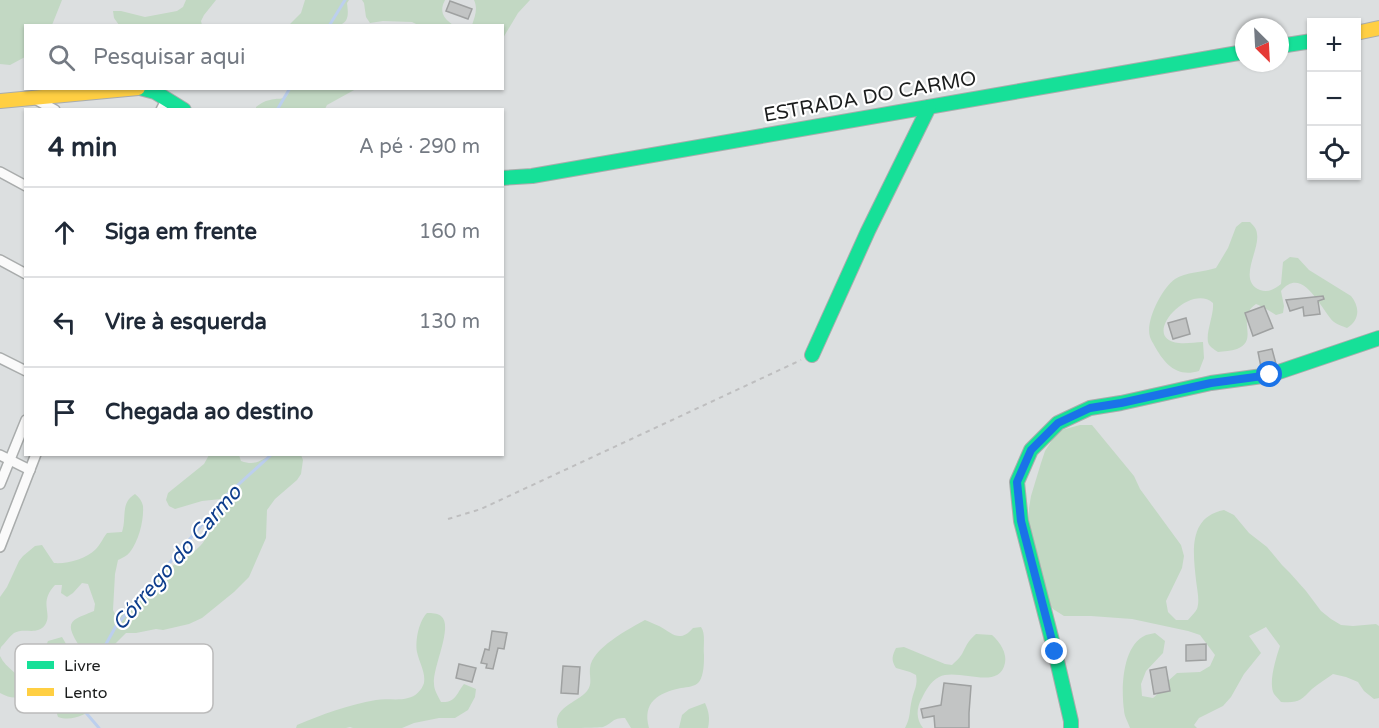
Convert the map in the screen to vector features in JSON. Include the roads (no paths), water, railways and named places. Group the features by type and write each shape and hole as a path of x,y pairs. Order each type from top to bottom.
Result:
{"street":[{"path":"1361,32 1379,28"},
{"path":"1289,44 1307,41"},
{"name":"ESTRADA DO CARMO","path":"504,178 532,176 1235,54"},
{"path":"0,100 118,90"},
{"path":"147,90 155,92 164,104"},
{"path":"33,98 51,108"},
{"path":"812,355 868,231 929,107"},
{"path":"0,172 24,185"},
{"path":"0,260 24,273"},
{"path":"1071,728 1055,652 1021,521 1017,482 1031,450 1058,423 1090,408 1211,383 1270,375 1379,338"},
{"path":"0,358 24,370"},
{"path":"0,484 24,425"},
{"path":"0,455 30,470"},
{"path":"0,544 35,456"}],"waterway":[{"name":"Córrego do Carmo","path":"330,24 345,0"},
{"name":"Córrego do Carmo","path":"278,108 289,90"},
{"name":"Córrego do Carmo","path":"106,644 116,626 228,494 270,456"},
{"name":"Córrego do Carmo","path":"86,713 99,728"}]}
